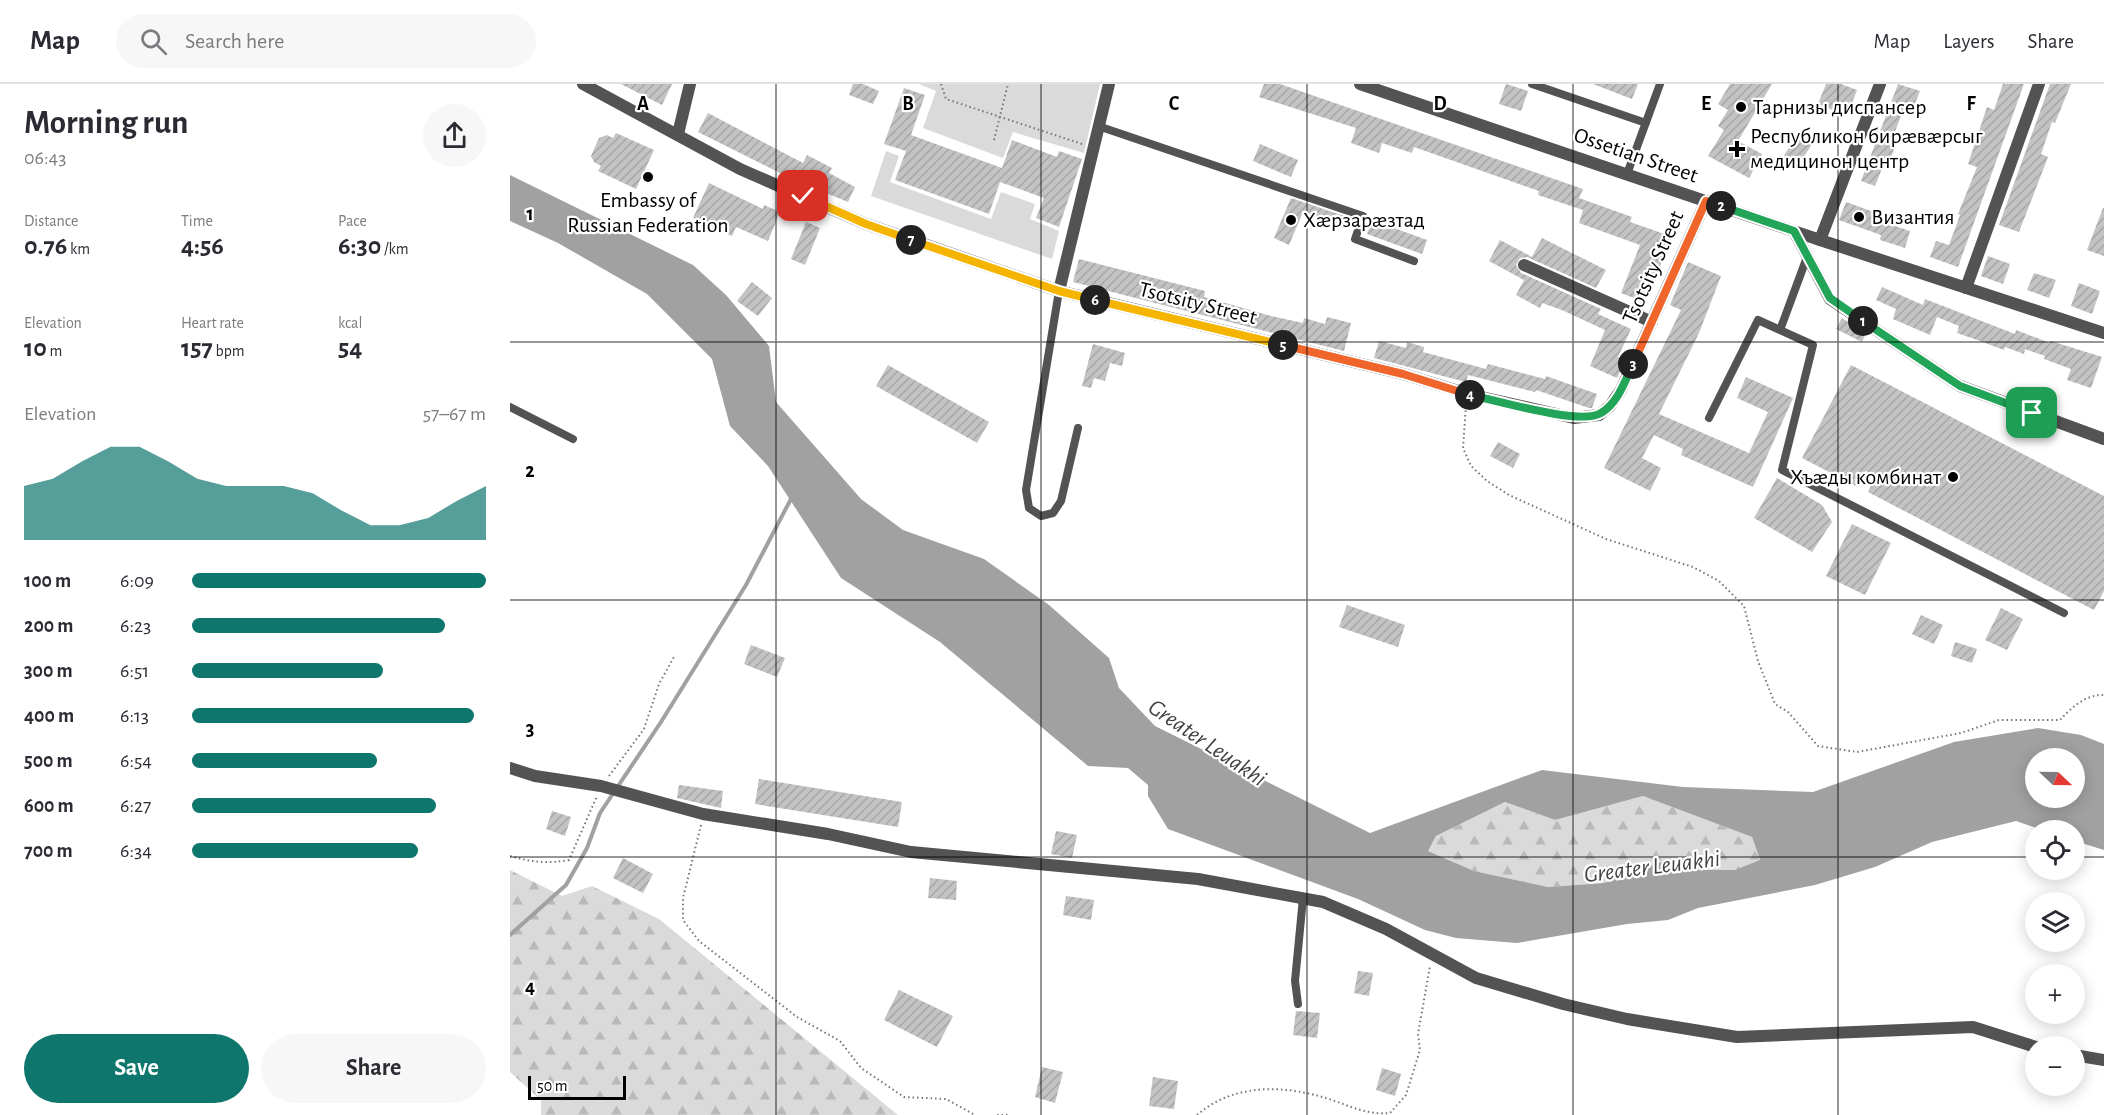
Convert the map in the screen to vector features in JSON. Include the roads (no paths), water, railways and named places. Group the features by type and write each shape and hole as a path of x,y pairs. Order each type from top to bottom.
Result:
{"street":[{"name":"Tsotsity Street","path":"583,84 740,169 866,224 1059,291 1403,374 1468,394 1574,418 1599,415 1610,406 1621,390 1706,201"},
{"path":"678,134 690,84"},
{"path":"1059,291 1109,84"},
{"name":"Ossetian Street","path":"1360,84 1820,240 2103,330"},
{"path":"1820,240 1880,84"},
{"path":"1966,288 2039,84"},
{"path":"1794,231 1830,298 1960,386 2104,439"},
{"path":"1524,266 1652,321"},
{"path":"510,768 534,776 601,786 703,814 828,834 911,852 1198,879 1323,902 1386,929 1476,978 1563,1004 1628,1020 1737,1037 1973,1027 2025,1044"},
{"path":"2085,1057 2104,1060"}],"lane":[{"path":"1532,84 1646,123"},
{"path":"1627,174 1660,84"},
{"path":"1098,126 1363,216 1355,239 1414,261"},
{"path":"1780,330 1808,257"},
{"path":"1059,291 1026,490 1029,508 1041,516 1053,513 1062,501 1078,428"},
{"path":"1709,418 1758,320 1813,345 1782,470 2064,613"},
{"path":"510,406 573,439"},
{"path":"1298,1004 1296,981 1303,898"}],"water":[{"name":"Greater Leuakhi","path":"510,175 693,265 726,295 769,346 776,402 861,499 903,530 984,559 1049,605 1109,658 1119,688 1155,726 1370,833 1542,770 1683,787 1813,792 1954,742 2038,728 2081,735 2104,744 2104,850 2085,844 2085,820 2025,820 2025,824 2016,821 1932,842 1875,867 1815,885 1698,908 1668,920 1627,924 1517,943 1456,938 1425,930 1358,899 1168,829 1148,796 1148,785 1128,768 1088,766 940,642 841,578 768,466 730,426 712,359 647,294 558,243 510,221","holes":["1643,796 1752,837 1760,860 1735,870 1707,870 1697,858 1670,859 1604,883 1548,887 1474,871 1428,851 1436,836 1505,802 1555,820"]}],"waterway":[{"path":"510,935 566,885 587,848 600,813 661,722 746,585 793,495"}],"place":[{"name":"Тарнизы диспансер","path":"1741,107"},
{"name":"Республикон бирæвæрсыг медицинон центр","path":"1737,149"},
{"name":"Embassy of Russian Federation","path":"648,177"},
{"name":"Византия","path":"1859,217"},
{"name":"Хæрзарæзтад","path":"1291,220"},
{"name":"Хъæды комбинат","path":"1953,477"}]}
